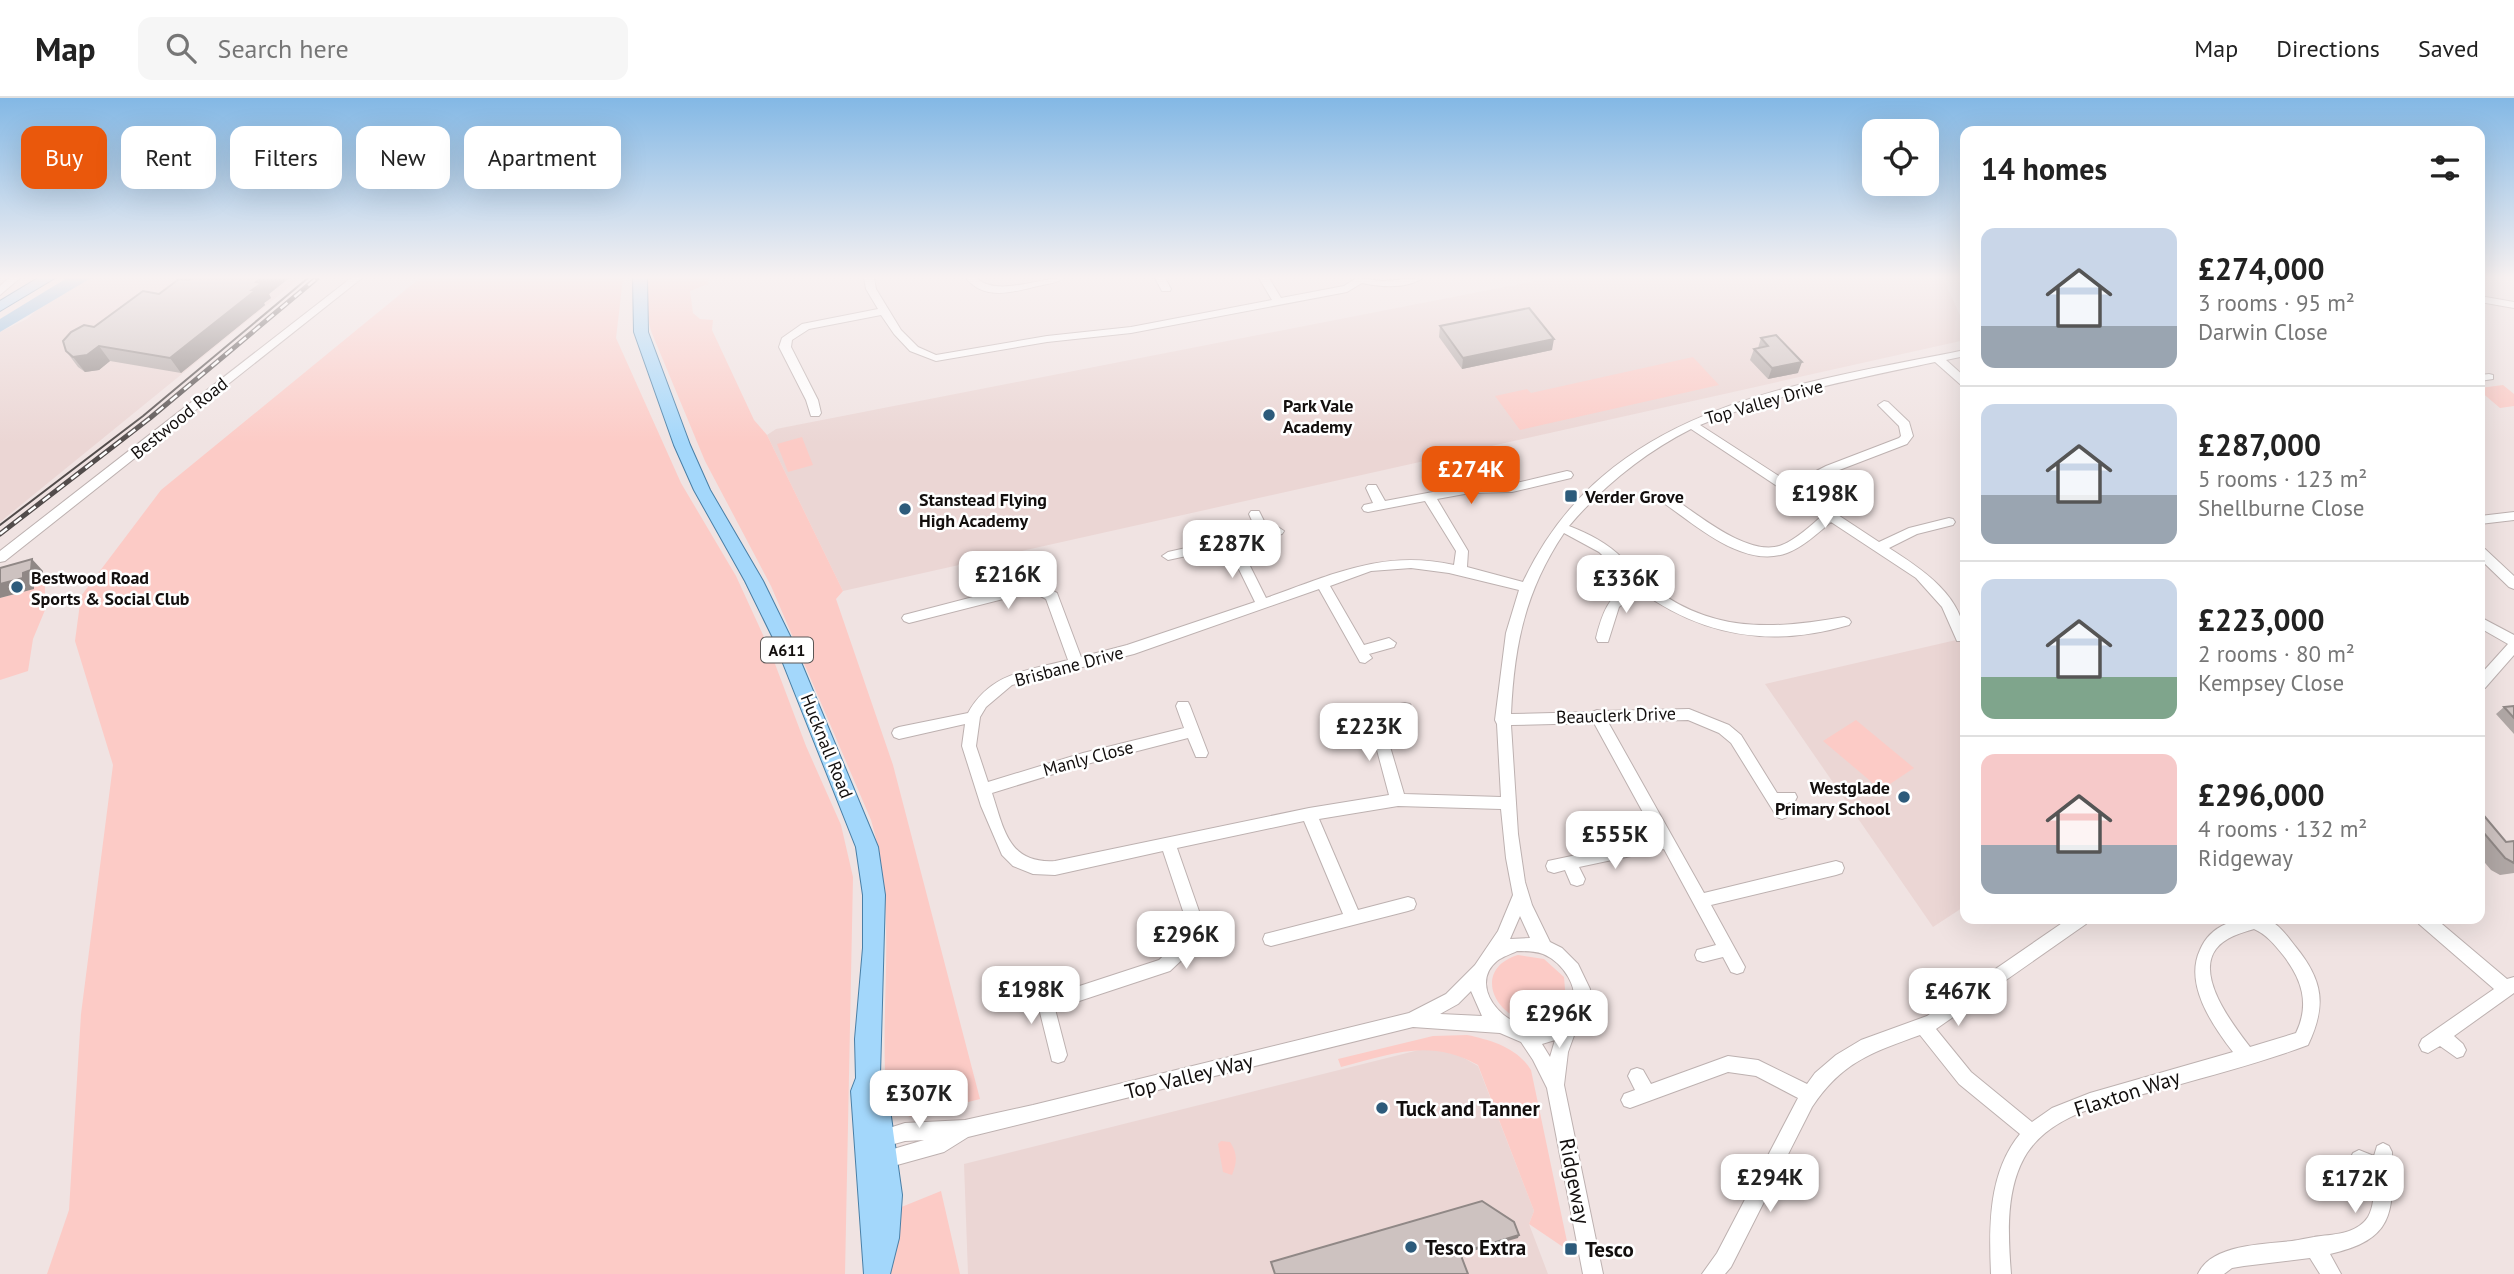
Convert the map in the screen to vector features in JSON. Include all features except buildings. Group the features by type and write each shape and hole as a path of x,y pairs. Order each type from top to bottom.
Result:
{"main road":[{"name":"Hucknall Road","path":"641,333 702,490 754,581 782,638 867,847 874,895 868,1078 875,1088 878,1268"}],"street":[{"name":"Bestwood Road","path":"0,558 287,333"},
{"path":"795,333 787,338 785,347 812,400 815,413"},
{"path":"900,333 914,352 936,358 1047,339 1104,333"},
{"name":"Top Valley Drive","path":"1544,947 1530,928 1520,897 1502,720 1507,649 1526,587 1560,527 1610,475 1659,441 1690,424 1768,397 1960,354"},
{"path":"1938,359 1960,379"},
{"path":"1792,489 1830,469 1903,441 1907,436 1905,425 1888,409 1877,418"},
{"path":"1690,424 1881,546 1921,575 1960,619"},
{"path":"1372,488 1374,507 1470,489 1512,488 1561,479"},
{"path":"1429,497 1462,551 1460,570"},
{"path":"1669,501 1686,506 1739,545 1763,552 1786,549 1832,515"},
{"path":"1255,514 1264,534"},
{"path":"2485,519 2514,516"},
{"path":"1881,546 1938,520"},
{"path":"1560,527 1607,551 1660,600 1692,617 1740,631 1779,632 1839,627"},
{"path":"1178,557 1278,531"},
{"path":"1232,542 1263,604"},
{"path":"2485,557 2514,584"},
{"name":"Brisbane Drive","path":"973,718 992,691 1008,681 1129,650 1370,567 1399,562 1424,562 1526,587"},
{"path":"1322,583 1363,655 1389,643"},
{"path":"1610,631 1612,604 1617,597 1640,584"},
{"path":"920,619 1027,588 1037,588 1052,596 1076,663"},
{"path":"2485,625 2514,644 2485,678"},
{"path":"1183,706 1201,753"},
{"path":"1353,720 1405,708"},
{"name":"Beauclerk Drive","path":"1502,720 1671,712 1706,719 1736,739 1782,803"},
{"path":"1597,715 1738,967"},
{"path":"1369,716 1384,750 1398,800"},
{"path":"899,733 918,735 973,718 969,746 1006,849 1024,865 1055,868 1309,814 1398,800 1509,803"},
{"name":"Manly Close","path":"985,789 1083,759 1193,731"},
{"path":"1309,814 1353,918"},
{"path":"1577,879 1561,864 1668,842"},
{"path":"1058,1055 1044,996 1164,966 1188,940 1192,915 1168,844"},
{"path":"1701,901 1825,867"},
{"name":"Top Valley Drive","path":"1490,956 1504,935 1520,897"},
{"path":"1271,939 1291,942 1353,918 1408,904"},
{"path":"1712,1274 1724,1260 1810,1095 1821,1079 1842,1061 1867,1046 1933,1023 2073,924"},
{"path":"2247,924 2229,929 2213,941 2200,963 2203,983 2220,1023 2247,1056 2302,1039 2311,1024 2312,990 2308,974 2267,926 2260,924"},
{"path":"2431,924 2509,986 2435,1041 2457,1050"},
{"path":"1515,944 1544,947 1573,968 1582,988 1580,1010 1568,1027 1541,1037 1526,1036 1500,1025 1483,1005 1478,982 1480,971 1490,956 1515,944"},
{"path":"1703,955 1728,949"},
{"name":"Top Valley Way","path":"876,1151 944,1143 965,1129 1412,1020 1452,999 1480,971"},
{"name":"Top Valley Way","path":"1412,1020 1500,1025"},
{"path":"1923,1026 1965,1078 2032,1133"},
{"name":"Ridgeway","path":"1568,1027 1559,1052 1556,1087 1593,1274"},
{"name":"Ridgeway","path":"1526,1036 1556,1087"},
{"name":"Flaxton Way","path":"2001,1274 1998,1237 2002,1198 2014,1162 2032,1133 2082,1105 2247,1056"},
{"path":"1636,1076 1639,1097 1728,1064 1743,1064 1758,1068 1810,1095"},
{"path":"2208,1274 2228,1260 2353,1240 2370,1229 2382,1201 2383,1160 2359,1159"},
{"path":"2314,1246 2332,1274"}],"shaded area":[{"path":"0,333 233,333 0,522"},
{"path":"353,333 617,333 616,338 681,483 736,576 769,648 806,746 841,825 853,877 845,1274 47,1274 69,1210 81,1014 113,765 75,641 81,596 161,490"},
{"path":"652,333 713,333 754,420 767,435 843,591 836,599 893,765 980,1099 910,1117 887,1102 886,925 879,855 871,820 771,586 705,461"},
{"name":"Park Vale Academy","path":"1269,333 1960,333 1960,341 843,591 767,435 776,429"},
{"path":"1693,357 1719,385 1520,430 1495,396 1527,389 1531,393"},
{"path":"2503,385 2514,394 2514,406 2500,408 2485,395 2485,387"},
{"path":"802,437 813,465 788,472 777,444"},
{"path":"45,582 45,610 33,639 28,671 0,680 0,598 33,589 34,584"},
{"name":"Westglade Primary School","path":"1960,639 1960,909 1933,927 1765,684"},
{"path":"1856,720 1914,768 1881,790 1823,741"},
{"path":"1518,955 1544,959 1564,977 1566,1001 1550,1019 1533,1021 1517,1018 1505,1010 1496,999 1492,986 1494,974 1502,963"},
{"path":"1467,1035 1494,1042 1511,1051 1526,1062 1531,1070 1569,1251 1529,1224 1534,1211 1478,1065 1443,1052 1426,1050 1394,1054 1341,1067 1338,1059 1433,1036"},
{"path":"1427,1048 1455,1053 1478,1066 1534,1211 1529,1224 1548,1274 968,1274 964,1164"},
{"path":"1221,1141 1230,1142 1234,1150 1236,1162 1232,1175 1223,1172 1218,1144"},
{"path":"941,1191 960,1274 890,1274 897,1241 894,1210"}],"tram line":[{"path":"0,525 143,416 242,333"}],"railway":[{"path":"0,534 150,418 252,333"}],"place":[{"name":"Park Vale Academy","path":"1269,415"},
{"name":"Verder Grove","path":"1571,496"},
{"name":"Stanstead Flying High Academy","path":"905,509"},
{"name":"Bestwood Road Sports & Social Club","path":"17,587"},
{"name":"Westglade Primary School","path":"1904,797"},
{"name":"Tuck and Tanner","path":"1382,1108"},
{"name":"Tesco Extra","path":"1411,1247"},
{"name":"Tesco","path":"1571,1249"}]}
